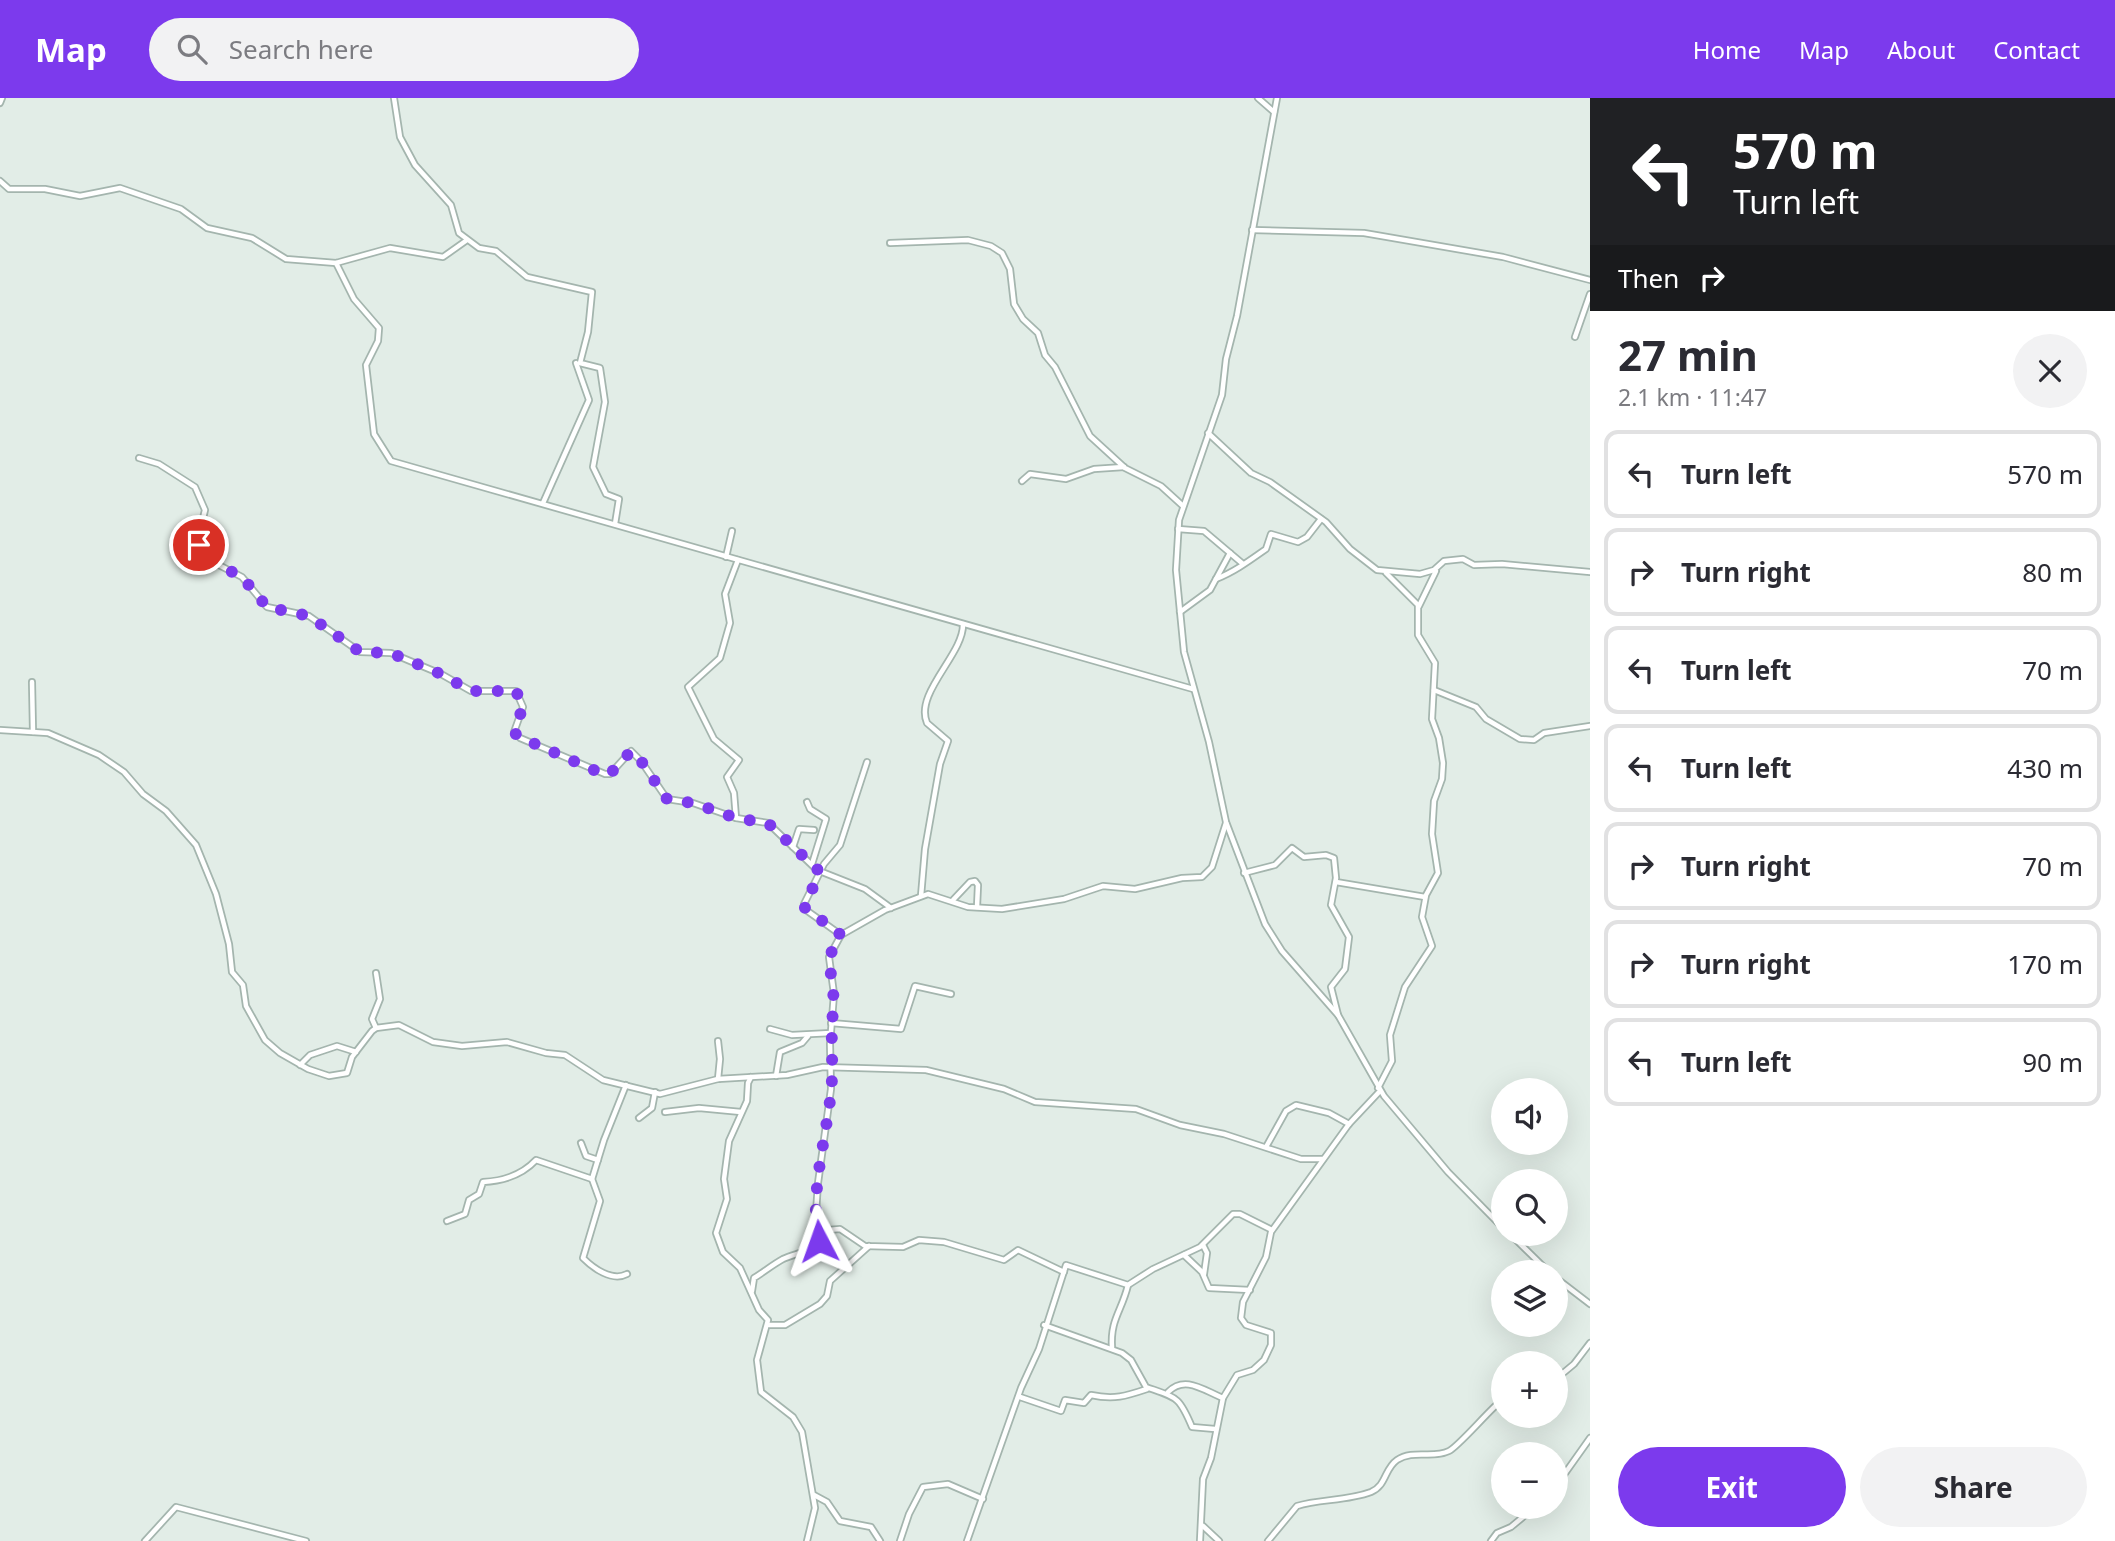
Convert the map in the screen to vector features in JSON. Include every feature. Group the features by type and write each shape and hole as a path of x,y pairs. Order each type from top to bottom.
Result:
{"street":[{"path":"0,103 2,98"},
{"path":"394,98 400,137 409,156 448,201 457,230 467,240 479,248 496,251 527,277 592,292 588,332 580,363 600,368 603,375 605,402 593,467 606,494 619,500 615,524"},
{"path":"1258,98 1274,112"},
{"path":"1277,98 1226,359 1222,395 1182,506 1178,529 1176,570 1193,689 1209,742 1226,822 1261,915 1282,951 1338,1016 1379,1089 1448,1172 1491,1216"},
{"path":"0,181 12,189 45,190 80,196 120,188 181,209 207,228 252,237 284,259 336,263 390,248 444,256 467,240"},
{"path":"1252,230 1364,233 1503,257 1590,280"},
{"path":"890,243 968,240 990,246 1002,253 1010,269 1014,304 1023,319 1038,333 1045,355 1055,368 1087,431 1101,448 1125,468 1160,485 1182,506"},
{"path":"336,263 354,299 380,330 378,341 366,365 374,434 390,460 1193,689"},
{"path":"1575,337 1590,294"},
{"path":"543,503 589,400 576,363"},
{"path":"1208,433 1251,473 1270,482 1321,519 1353,552 1377,570 1386,573 1420,574 1437,569"},
{"path":"139,458 159,464 195,487 205,510 198,539 202,551 213,562 242,577 267,607 309,616 360,652 391,653 441,674 471,691 516,691 523,707 514,731 517,736 605,775 610,774 631,751 667,799 693,803 736,818 768,823 820,872 865,889 891,908"},
{"path":"1022,481 1030,474 1066,479 1094,469 1125,468"},
{"path":"1175,500 1184,500"},
{"path":"1216,579 1230,574 1236,566 1266,550 1271,534 1298,542 1307,537 1321,519"},
{"path":"1178,529 1204,531 1243,564"},
{"path":"726,557 732,531"},
{"path":"1180,612 1204,595 1230,552"},
{"path":"1200,1541 1203,1479 1223,1398 1237,1374 1255,1368 1271,1345 1269,1332 1242,1323 1242,1305 1266,1257 1272,1230 1323,1158 1379,1089 1392,1061 1390,1035 1405,987 1432,946 1423,920 1426,897 1438,873 1432,834 1434,801 1443,773 1440,741 1432,719 1435,663 1418,635 1418,607 1437,569 1444,561 1463,559 1474,565 1502,564 1590,572"},
{"path":"736,818 734,793 727,777 739,760 714,739 688,687 720,658 730,623 726,591 738,560"},
{"path":"1386,573 1418,607"},
{"path":"920,896 940,764 948,741 927,723 926,707 930,693 961,636 963,624"},
{"path":"32,682 33,732"},
{"path":"1434,690 1476,707 1486,719 1520,739 1532,741 1544,733 1590,726"},
{"path":"0,730 55,736 107,760 166,811 195,843 216,894 221,922 229,944 229,966 245,988 250,1013 265,1041 300,1065 329,1076 347,1073 357,1052 376,1028 401,1025 433,1042 456,1046 507,1042 546,1053 565,1055 603,1080 666,1094 718,1079 776,1076 831,1067 942,1073 1004,1089 1035,1102 1136,1109 1180,1125 1224,1134 1301,1159 1323,1158"},
{"path":"841,935 804,907 820,872 840,845 867,762"},
{"path":"807,802 810,809 826,820 811,865"},
{"path":"752,1291 754,1278 769,1266 801,1254 818,1243 815,1231 831,1067 834,994 829,957 841,935 920,896 938,894 977,908 1021,907 1039,901 1074,897 1096,888 1118,886 1135,889 1182,877 1202,877 1212,867 1226,822"},
{"path":"793,847 799,830 814,830"},
{"path":"1244,873 1275,865 1293,848 1304,857 1332,856 1336,882 1331,905 1349,937 1345,969 1331,987 1338,1016"},
{"path":"953,900 975,881 978,885 977,908"},
{"path":"1336,882 1426,897"},
{"path":"376,973 380,991 372,1019 376,1028"},
{"path":"831,1023 899,1029 915,986 951,994"},
{"path":"770,1029 809,1035 831,1033"},
{"path":"776,1076 780,1052 802,1043 809,1035"},
{"path":"718,1041 718,1079"},
{"path":"300,1065 310,1055 337,1046 357,1052"},
{"path":"751,1077 747,1101 729,1141 724,1179 727,1199 716,1233 723,1252 740,1268 769,1325 757,1360 760,1388 765,1397 785,1410 800,1426 814,1494 814,1515 807,1541"},
{"path":"626,1086 592,1179 600,1201 583,1258 606,1274 620,1277 627,1274"},
{"path":"639,1118 652,1108 655,1092"},
{"path":"1266,1147 1286,1111 1296,1105 1328,1113 1349,1124"},
{"path":"665,1112 699,1108 741,1112"},
{"path":"581,1143 587,1156 598,1160"},
{"path":"447,1221 465,1214 469,1200 479,1194 483,1182 498,1183 512,1178 536,1160 592,1179"},
{"path":"967,1541 1039,1349 1044,1325 1066,1265 1071,1264 1115,1283 1128,1285 1203,1245 1208,1236 1220,1230 1233,1214 1240,1214 1272,1230"},
{"path":"815,1231 825,1233 840,1229 855,1242 869,1246 903,1247 919,1240 935,1241 969,1247 1004,1260 1018,1250 1064,1272"},
{"path":"1203,1245 1207,1253 1203,1275"},
{"path":"769,1325 785,1325 820,1304 827,1296 830,1281 869,1246"},
{"path":"1522,1246 1537,1260"},
{"path":"1184,1255 1213,1290 1250,1290"},
{"path":"1112,1348 1112,1323 1122,1306 1128,1285"},
{"path":"1568,1287 1590,1304"},
{"path":"1044,1325 1112,1348 1131,1360 1148,1388"},
{"path":"1568,1369 1590,1343"},
{"path":"1168,1392 1177,1384 1186,1383 1223,1398"},
{"path":"1020,1397 1061,1411 1065,1400 1084,1403 1091,1395 1126,1397 1148,1388 1168,1392 1183,1405 1192,1427 1215,1429"},
{"path":"1268,1541 1297,1506 1329,1503 1368,1493 1382,1484 1388,1470 1397,1460 1411,1454 1451,1450 1491,1411"},
{"path":"1568,1469 1590,1438"},
{"path":"900,1541 909,1514 923,1488 948,1484 983,1499"},
{"path":"814,1494 827,1502 840,1521 870,1527 880,1541"},
{"path":"145,1541 176,1507 306,1541"},
{"path":"1491,1541 1497,1533 1509,1529 1521,1519"},
{"path":"1202,1525 1219,1541"}],"route":[{"path":"199,545 208,559 242,577 267,607 309,616 360,652 391,653 441,674 471,691 516,691 521,696 523,707 514,731 517,736 605,775 610,774 627,752 631,751 649,771 663,796 669,801 693,803 736,818 768,823 820,872 804,907 841,935 830,953 828,963 834,987 830,1044 831,1089 818,1183 815,1231 819,1241"}]}
